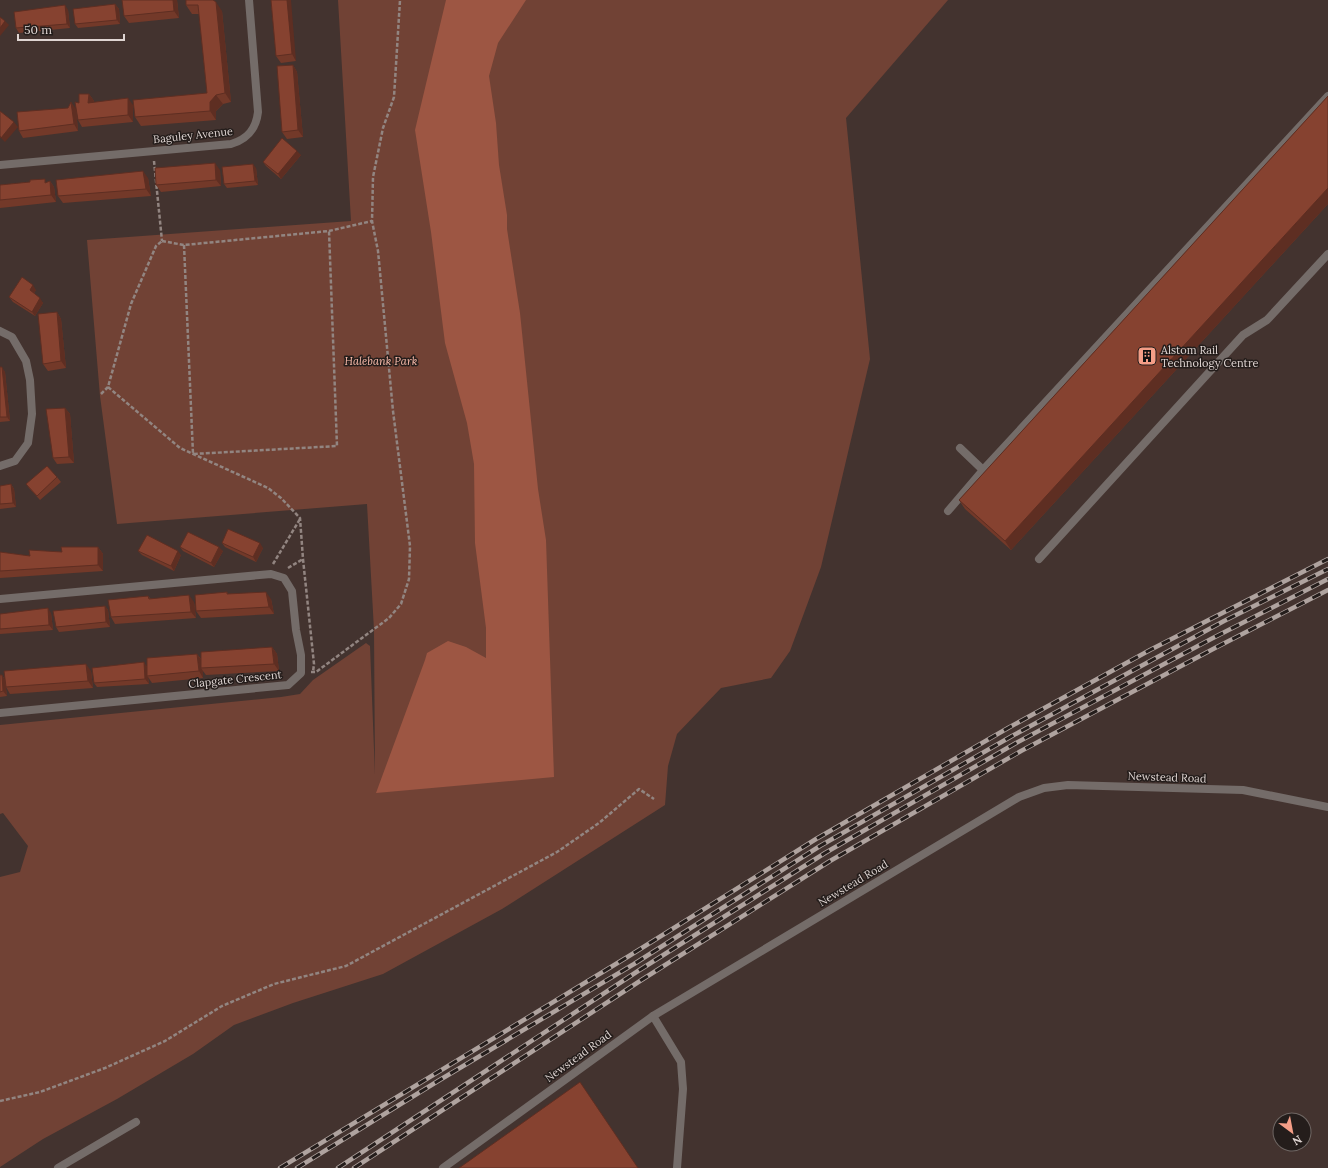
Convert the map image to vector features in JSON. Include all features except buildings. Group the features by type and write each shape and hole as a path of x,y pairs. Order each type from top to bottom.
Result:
{"street":[{"name":"Baguley Avenue","path":"0,165 231,144 246,138 255,127 258,112 249,0"},
{"path":"948,511 983,470 1328,96"},
{"path":"1039,559 1243,335 1267,320 1328,254"},
{"path":"0,331 12,337 26,361 30,380 32,414 28,443 15,462 0,466"},
{"path":"960,448 983,470"},
{"path":"0,599 271,574 284,578 292,590 296,630 301,655 300,673"},
{"name":"Clapgate Crescent","path":"0,713 288,685 300,673"},
{"name":"Newstead Road","path":"443,1168 653,1016 1008,803 1032,792 1044,788 1068,785 1244,790 1328,807"},
{"path":"653,1016 681,1062 682,1088 677,1168"},
{"path":"58,1168 136,1122"}],"path":[{"path":"300,673 313,672 323,667 389,618 401,604 409,579 410,546 393,411 378,251 372,221 372,177 383,128 394,98 400,0"},
{"path":"153,151 162,241"},
{"path":"162,241 184,245 329,231 372,221"},
{"path":"193,454 337,446 329,231"},
{"path":"101,394 108,387 131,304 156,246 162,241"},
{"path":"184,245 193,454"},
{"path":"108,387 180,448 268,488 281,498 300,518 314,664 313,672"},
{"path":"271,574 271,567 300,518"},
{"path":"286,569 303,559"},
{"path":"0,1101 40,1092 105,1068 165,1041 222,1006 274,984 346,966 556,852 599,822 639,789 654,799"}],"green space":[{"name":"Halebank Park","path":"338,0 948,0 846,118 870,359 821,567 790,651 771,678 721,688 677,734 668,766 665,805 502,909 383,974 293,1003 234,1025 193,1054 117,1099 43,1139 0,1167 0,877 20,872 28,846 3,813 0,814 0,725 300,694 313,680 366,643 370,646 375,775 374,630 367,504 117,524 100,396 87,240 351,221"}],"shaded area":[{"path":"446,0 526,0 498,43 489,76 496,123 499,165 507,215 507,229 520,313 538,489 546,540 554,777 376,793 427,653 448,641 466,647 486,658 486,628 475,543 474,464 467,423 445,343 431,232 415,130"}],"railway":[{"path":"280,1168 629,956 816,839 1008,728 1150,650 1328,559"},
{"path":"297,1168 438,1081 634,964 820,846 1012,736 1224,621 1328,569"},
{"path":"338,1168 638,971 825,853 1016,743 1211,639 1328,579"},
{"path":"354,1168 643,979 830,861 1021,751 1328,590"}],"place":[{"name":"Alstom Rail Technology Centre","path":"1147,356"}]}
